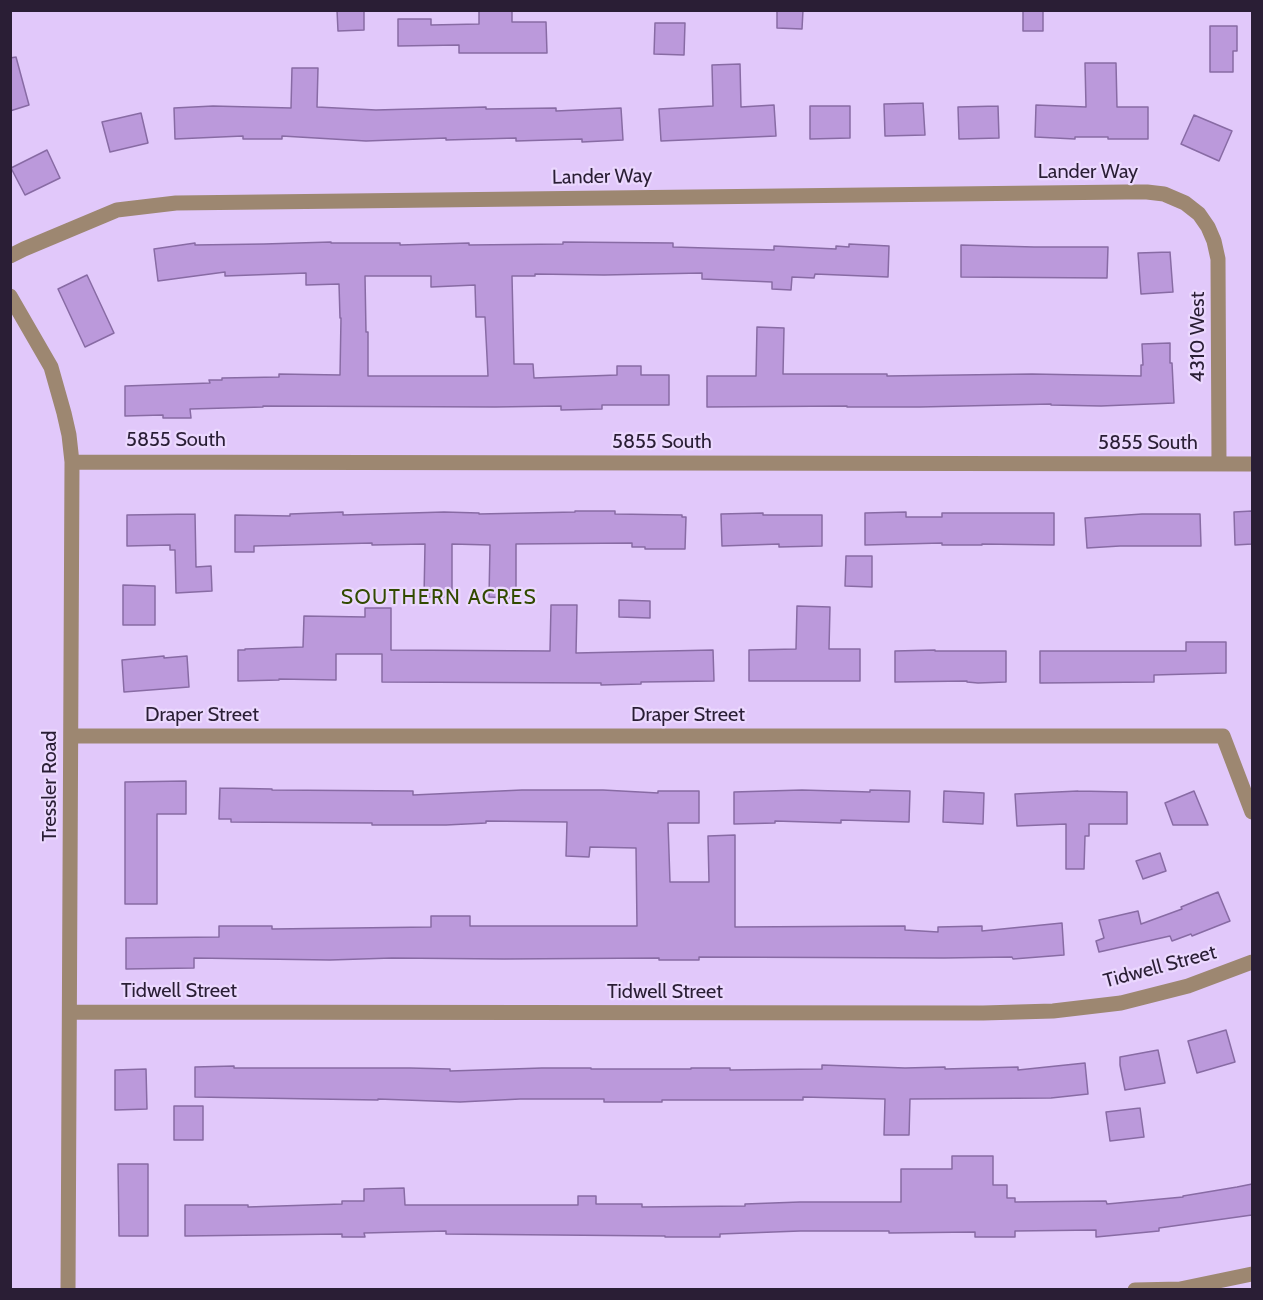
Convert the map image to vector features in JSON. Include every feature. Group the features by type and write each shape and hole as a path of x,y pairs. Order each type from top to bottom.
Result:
{"street":[{"name":"Lander Way","path":"10,256 117,210 176,203 1147,192 1164,194 1185,203 1199,214"},
{"name":"4310 West","path":"1199,214 1214,241 1218,259 1219,464"},
{"name":"Tressler Road","path":"10,296 51,367 67,424 72,462 68,1290"},
{"name":"5855 South","path":"72,462 1252,464"},
{"name":"Draper Street","path":"71,736 1223,736 1252,812"},
{"name":"Tidwell Street","path":"70,1012 983,1013 1053,1011 1121,1003 1188,986 1252,962"},
{"path":"1135,1290 1180,1289 1252,1274"}],"building":[{"path":"337,10 364,10 364,30 338,31"},
{"path":"479,10 512,10 512,22 546,22 547,53 459,53 459,45 398,46 398,19 431,19 431,25 479,24"},
{"path":"777,10 803,10 802,29 777,28"},
{"path":"1023,10 1043,10 1043,31 1023,31"},
{"path":"655,23 685,23 684,55 654,54"},
{"path":"1210,26 1237,26 1237,51 1233,51 1233,72 1210,72"},
{"path":"16,57 29,105 10,111 10,58"},
{"path":"1085,63 1116,63 1117,107 1148,107 1148,139 1035,137 1036,105 1086,107"},
{"path":"740,64 741,107 774,105 776,136 661,141 659,109 713,106 712,65"},
{"path":"292,68 318,68 317,107 376,110 556,108 556,111 621,108 623,140 582,142 582,139 516,141 516,138 446,140 446,138 366,141 282,136 282,139 243,139 243,136 175,139 174,108 213,106 291,108"},
{"path":"923,103 925,135 885,136 884,104"},
{"path":"810,106 850,106 850,138 810,139"},
{"path":"998,106 999,138 959,139 958,107"},
{"path":"141,113 148,143 110,152 102,122"},
{"path":"1194,115 1232,131 1219,161 1181,144"},
{"path":"47,150 60,178 25,195 11,168"},
{"path":"331,242 400,243 400,245 563,244 563,242 673,243 673,247 774,250 774,246 836,249 836,246 849,247 849,244 889,246 888,277 815,274 814,278 792,277 791,290 772,289 772,282 702,279 702,273 512,276 514,364 533,364 534,378 617,375 617,366 641,366 641,375 669,375 669,405 602,405 602,409 561,410 561,406 263,406 190,409 191,418 163,418 163,415 125,416 125,386 210,383 209,380 222,380 222,378 279,377 279,374 340,375 339,284 306,285 306,273 225,276 225,272 158,281 154,249 195,243 195,245","holes":["365,276 431,276 431,287 475,285 476,317 485,317 488,376 368,376"]},
{"path":"961,245 1108,247 1107,278 961,277"},
{"path":"1170,252 1173,292 1141,294 1138,253"},
{"path":"87,275 114,333 85,347 58,289"},
{"path":"757,327 784,328 783,374 1141,376 1142,344 1170,343 1174,403 1101,406 1051,404 920,407 707,407 707,376 756,376"},
{"path":"575,511 682,515 686,517 685,549 645,549 645,547 632,547 632,543 516,544 516,598 489,597 490,545 452,544 452,597 424,597 425,544 254,546 254,552 235,552 235,515 290,516 290,514 343,512 343,515 444,512 479,514"},
{"path":"1252,511 1252,544 1235,545 1234,512"},
{"path":"906,512 906,517 942,517 942,513 1054,513 1054,545 942,545 942,543 865,545 865,513"},
{"path":"763,513 763,515 822,515 822,546 779,547 779,544 722,546 721,514"},
{"path":"195,514 196,567 211,566 212,591 176,593 175,550 170,550 170,545 127,546 127,515"},
{"path":"1142,514 1200,514 1201,546 1087,548 1085,518"},
{"path":"846,556 872,556 872,587 845,586"},
{"path":"123,585 155,586 155,625 123,625"},
{"path":"619,600 650,601 650,618 619,617"},
{"path":"551,605 577,605 576,653 713,650 714,681 601,685 601,683 382,682 382,654 336,654 336,680 238,681 238,650 303,647 304,616 365,617 365,608 391,608 391,650 550,651"},
{"path":"797,606 830,607 829,649 860,649 860,681 749,681 749,650 796,649"},
{"path":"1186,642 1226,642 1226,673 1154,675 1154,682 1040,683 1040,651 1186,651"},
{"path":"895,651 1006,651 1006,682 895,682"},
{"path":"164,656 164,658 187,656 189,687 124,692 122,660"},
{"path":"186,781 186,814 157,814 157,904 125,904 125,782"},
{"path":"220,788 413,791 413,795 522,790 658,793 658,791 699,791 699,823 668,823 670,882 709,882 708,836 735,835 735,927 905,926 905,930 938,932 938,927 982,926 982,931 1062,923 1064,955 1013,959 1012,957 699,957 699,960 659,960 659,958 330,960 194,958 194,968 126,969 126,938 219,937 219,926 272,926 272,929 431,927 431,916 470,916 470,926 637,926 636,848 590,847 589,857 566,856 567,822 486,821 486,823 446,825 372,825 372,823 231,822 231,819 219,819"},
{"path":"910,791 909,822 841,820 841,823 775,821 775,823 734,824 734,792"},
{"path":"944,791 984,793 983,824 943,822"},
{"path":"1078,791 1127,792 1127,824 1089,824 1089,836 1085,836 1084,869 1066,869 1066,824 1017,826 1015,794"},
{"path":"1194,791 1208,825 1173,825 1165,803"},
{"path":"1160,853 1166,871 1143,879 1136,861"},
{"path":"1218,892 1230,921 1172,941 1170,936 1099,952 1096,941 1104,938 1099,920 1138,911 1141,924 1182,909 1181,907"},
{"path":"1226,1030 1235,1062 1197,1073 1188,1041"},
{"path":"1158,1050 1165,1083 1125,1090 1120,1057"},
{"path":"1085,1063 1088,1094 1051,1098 910,1099 909,1135 884,1135 885,1099 803,1097 803,1100 604,1102 604,1099 520,1099 460,1102 195,1097 195,1067 410,1068 450,1069 450,1071 542,1068 822,1069 822,1065 945,1067 945,1069 1018,1067 1018,1070"},
{"path":"146,1069 147,1109 115,1110 115,1070"},
{"path":"174,1106 203,1106 203,1140 174,1140"},
{"path":"1140,1108 1144,1137 1110,1141 1106,1112"},
{"path":"952,1156 993,1156 993,1185 1007,1185 1007,1198 1015,1198 1015,1202 1106,1201 1107,1204 1183,1197 1252,1184 1252,1215 1159,1228 1159,1231 1096,1237 1096,1230 1015,1231 1015,1237 975,1237 975,1232 889,1233 889,1231 800,1231 720,1234 720,1237 446,1234 446,1231 364,1233 365,1237 342,1237 342,1234 185,1236 185,1205 248,1205 248,1207 342,1204 342,1201 364,1201 364,1189 404,1188 405,1205 578,1205 578,1196 596,1196 596,1204 642,1204 642,1207 745,1206 745,1204 800,1202 901,1202 901,1169 952,1169"},
{"path":"118,1164 148,1164 148,1236 119,1236"}],"district":[{"name":"SOUTHERN ACRES","path":"439,598"}]}
